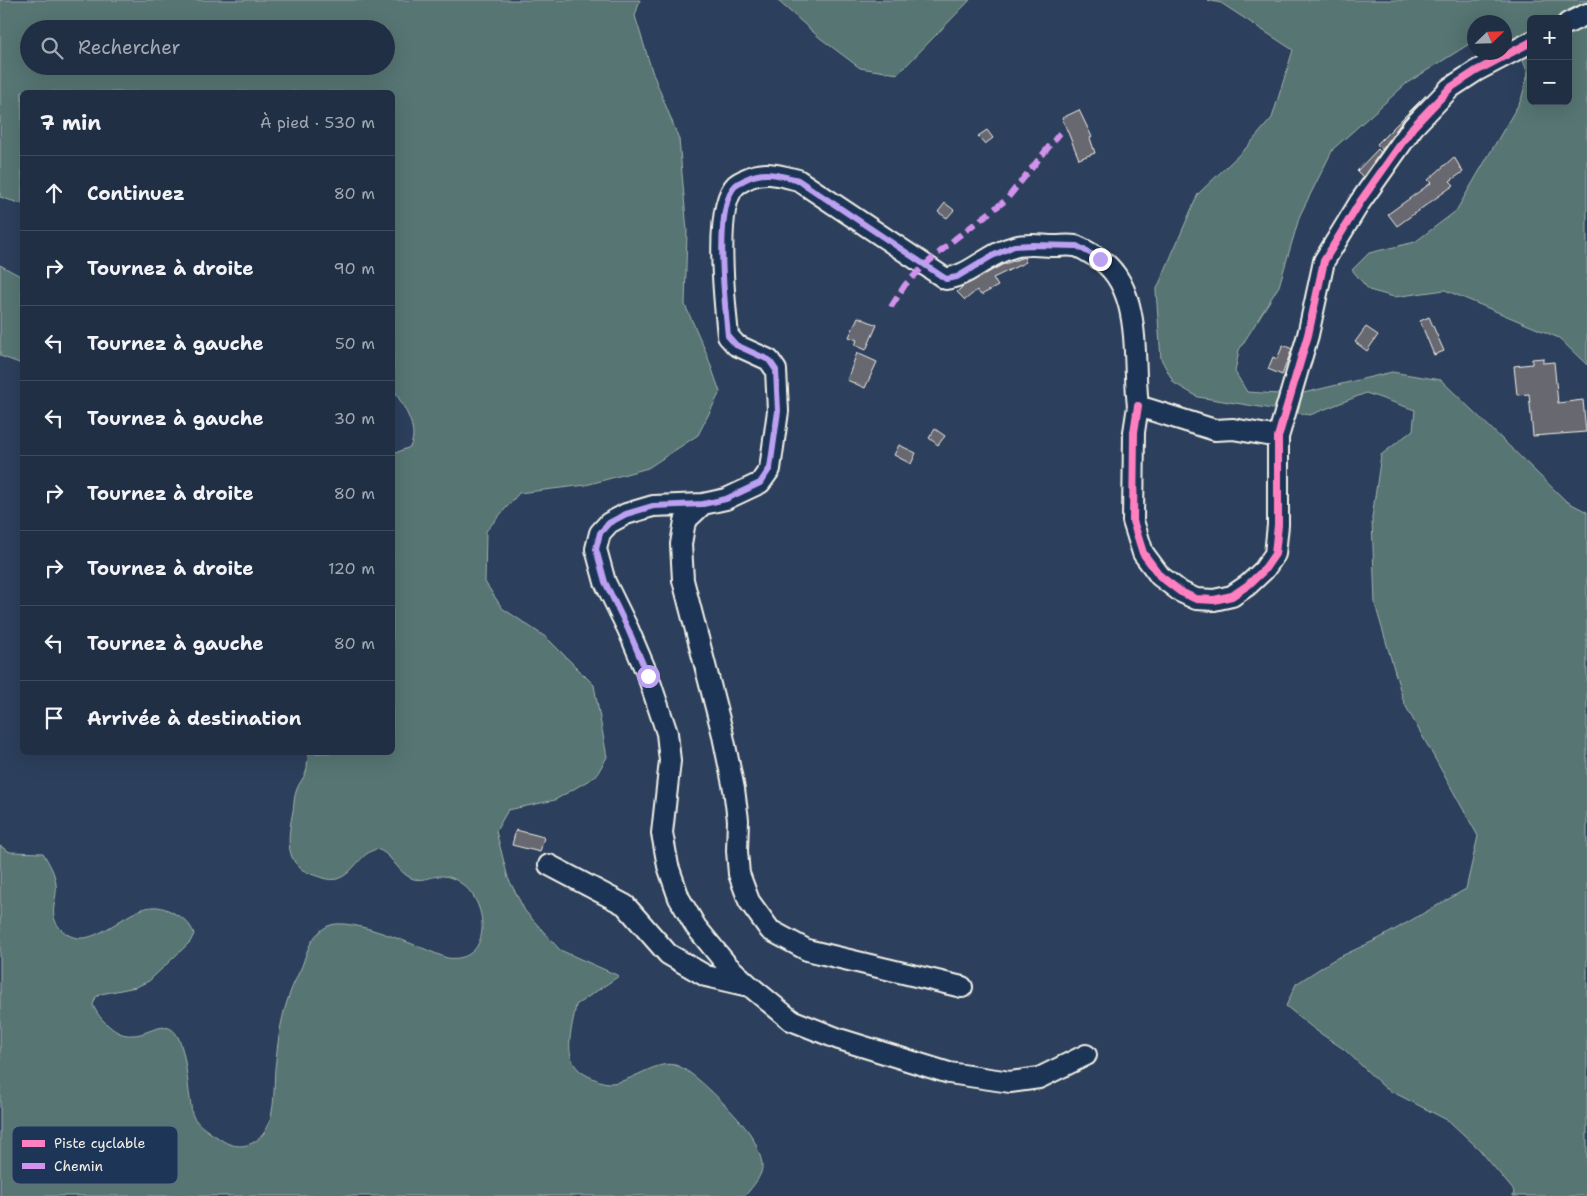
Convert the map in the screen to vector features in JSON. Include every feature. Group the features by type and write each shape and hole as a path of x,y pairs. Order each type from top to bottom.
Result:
{"street":[{"path":"1572,21 1587,14"},
{"path":"1086,1054 1039,1078 1010,1082 949,1074 839,1039 791,1020 750,987 727,965 696,927 679,898 668,866 662,833 670,761 667,733 632,636 605,582 596,549 600,533 609,523 626,514 653,506 703,504 726,499 760,483 770,468 778,411 776,370 769,360 736,345 728,336 721,250 726,205 735,185 755,175 773,173 798,180 946,279 957,277 992,256 1014,246 1032,245 1077,246 1100,259 1114,270 1126,295 1135,346 1138,406 1134,432 1133,520 1143,553 1160,576 1181,592 1196,599 1214,600 1232,596 1248,585 1264,570 1275,554 1278,525 1278,437 1308,335 1324,261 1360,202 1413,127 1450,88 1476,71 1527,44"},
{"path":"1138,406 1215,430 1233,429 1278,437"},
{"path":"703,504 685,521 681,544 683,580 722,731 734,789 738,820 736,851 739,874 749,902 770,930 807,950 962,987"},
{"path":"549,865 625,905 668,954 706,976 750,987"}],"green space":[{"path":"0,0 640,0 635,16 652,71 679,139 687,231 685,305 706,352 720,392 698,435 648,468 586,485 519,493 486,531 485,582 502,608 547,638 594,685 607,757 596,776 555,800 508,810 496,831 508,878 525,911 560,950 619,976 576,1005 570,1035 570,1054 573,1063 588,1076 607,1083 618,1082 651,1068 667,1064 683,1068 703,1083 734,1114 750,1134 756,1146 762,1163 761,1172 757,1181 745,1196 0,1196 0,846 10,852 43,853 55,880 54,917 56,923 71,936 82,938 94,936 129,915 152,907 168,910 183,918 189,925 194,934 190,942 149,981 136,987 101,994 96,997 93,1005 104,1021 114,1030 123,1034 139,1034 164,1027 170,1028 175,1032 183,1053 194,1118 223,1141 238,1146 252,1143 267,1128 273,1105 278,1043 285,1009 308,948 322,930 328,926 338,924 352,925 387,934 447,958 462,957 472,952 479,942 482,931 478,905 471,893 454,879 447,876 417,880 411,878 386,854 376,849 365,855 348,873 337,879 327,879 311,874 296,863 292,856 289,839 295,797 306,772 308,755 395,755 395,453 410,447 413,440 413,432 409,417 395,392 395,90 20,90 20,203 0,197"},
{"path":"777,0 970,0 898,74 860,68 820,38"},
{"path":"1207,0 1587,0 1587,365 1559,338 1445,290 1394,297 1369,290 1352,270 1369,253 1415,242 1456,211 1521,100 1527,78 1527,105 1572,105 1572,15 1527,15 1527,71 1519,50 1512,46 1512,15 1467,15 1467,45 1407,83 1333,149 1300,215 1279,286 1239,350 1235,372 1247,392 1295,395 1392,372 1441,380 1566,501 1587,512 1587,1196 1513,1196 1514,1191 1479,1149 1449,1121 1385,1088 1345,1050 1314,1029 1286,1006 1296,984 1333,960 1380,938 1466,889 1478,836 1404,703 1375,604 1372,518 1381,455 1413,430 1415,410 1366,393 1310,415 1198,397 1174,383 1161,359 1156,291 1198,194 1247,147 1272,118 1293,50 1221,3"},
{"path":"0,265 20,276 20,363 0,356"}],"building":[{"path":"1426,95 1403,120 1382,150 1377,144"},
{"path":"1079,110 1092,137 1090,138 1095,153 1079,159 1062,118"},
{"path":"987,130 993,138 985,144 978,136"},
{"path":"1378,149 1381,152 1363,177 1357,171"},
{"path":"1454,157 1463,172 1450,181 1454,185 1397,226 1388,214 1431,183 1428,180"},
{"path":"945,203 954,210 947,218 938,212"},
{"path":"1024,257 1026,262 993,278 998,286 981,295 977,290 965,300 957,292 963,286 1002,265"},
{"path":"858,317 877,325 866,350 855,345 857,340 849,337"},
{"path":"1429,317 1444,351 1434,355 1420,321"},
{"path":"1366,327 1378,335 1367,351 1355,342"},
{"path":"1283,345 1292,349 1282,375 1268,369 1273,357 1277,359"},
{"path":"857,353 877,362 865,388 847,380"},
{"path":"1543,358 1543,363 1554,362 1558,403 1583,400 1586,432 1533,436 1529,394 1517,395 1514,366 1532,364 1532,359"},
{"path":"935,429 945,436 938,445 929,438"},
{"path":"899,445 916,453 911,464 894,455"},
{"path":"516,830 544,837 540,852 512,845"}],"marked path":[{"path":"891,307 905,285 925,265 956,238 1006,200 1060,133"}],"cycle path":[{"path":"1138,406 1134,432 1133,521 1143,553 1160,576 1181,592 1196,599 1214,600 1232,596 1248,585 1264,570 1275,554 1278,525 1278,437 1308,335 1324,261 1360,202 1413,127 1450,88 1476,71 1527,44"}],"route":[{"path":"648,676 605,582 596,549 600,533 609,523 626,514 653,506 703,504 726,499 760,483 770,468 778,411 776,370 769,360 736,345 728,336 721,250 726,205 735,185 755,175 773,173 798,180 946,279 957,277 992,256 1014,246 1077,246 1100,259"}]}
